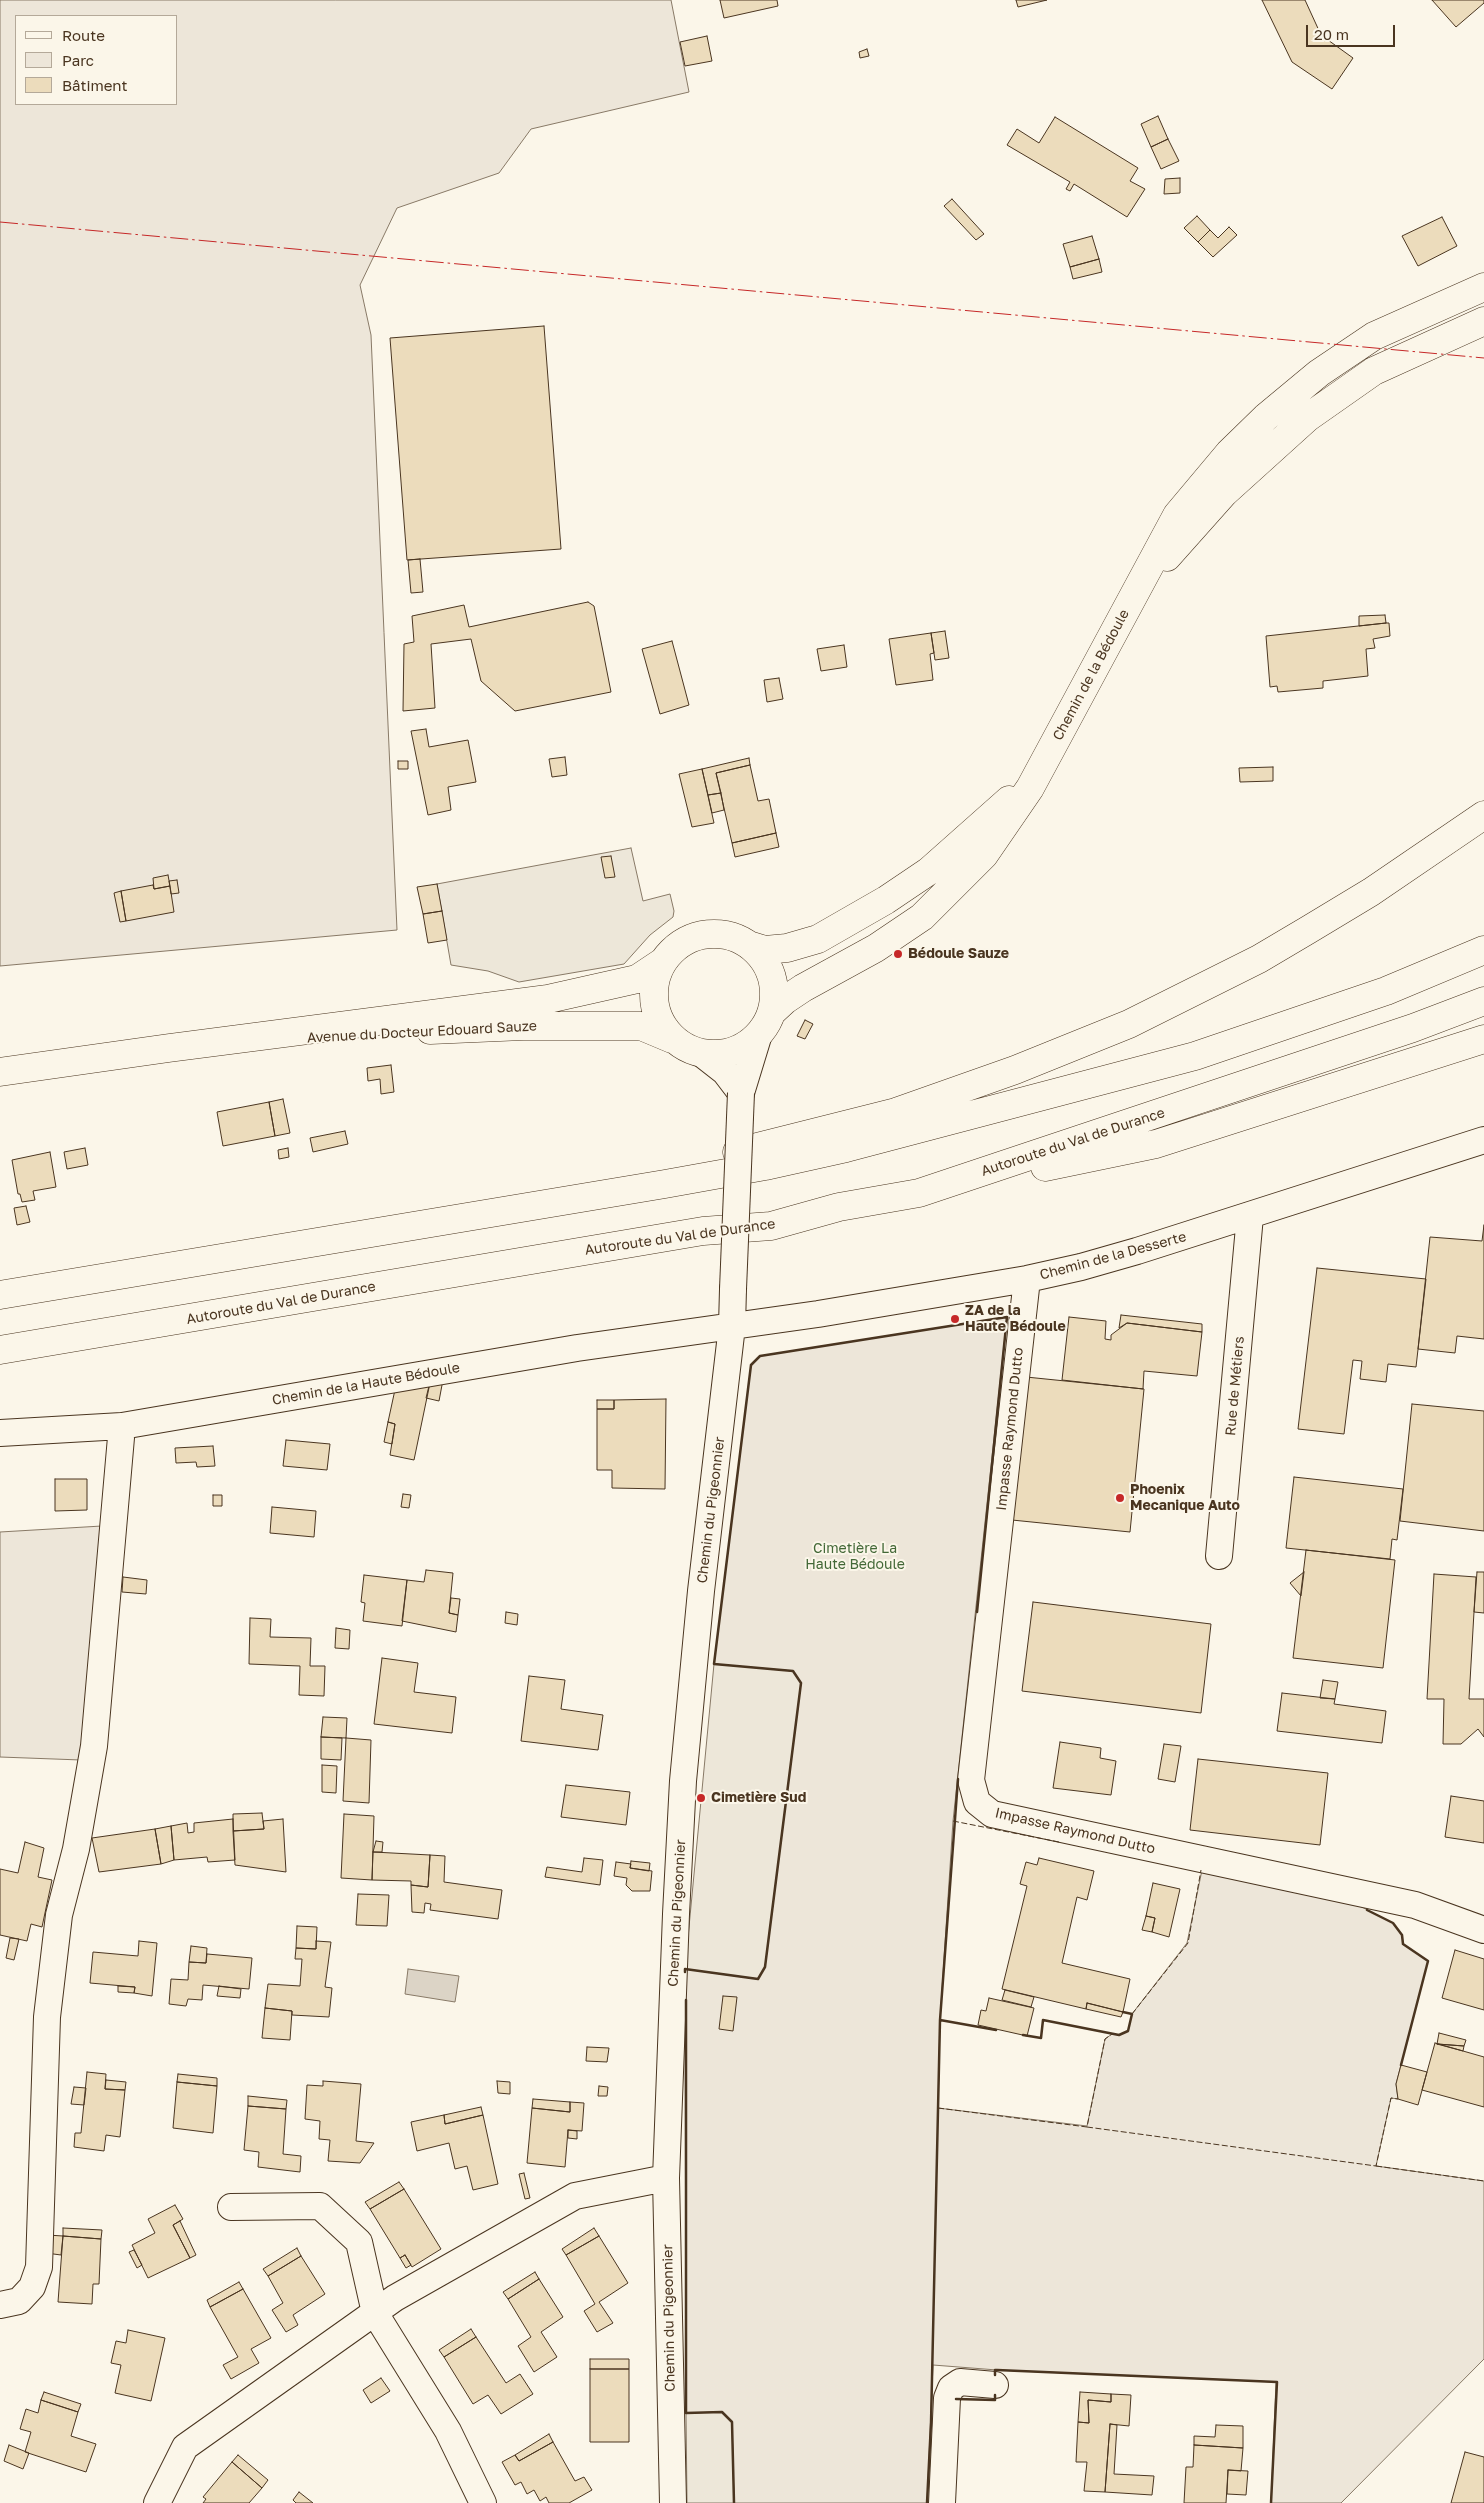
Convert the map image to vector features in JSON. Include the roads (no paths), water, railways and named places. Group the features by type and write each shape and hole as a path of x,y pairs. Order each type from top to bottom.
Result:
{"main road":[{"name":"Chemin de la Bédoule","path":"766,1023 785,1000 876,948 922,917 984,855 1007,823 1046,758 1177,515 1229,453 1266,416 1319,373 1374,336 1484,287"},
{"name":"Chemin de la Bédoule","path":"1136,592 1224,493 1307,418 1374,371 1484,321"},
{"name":"Chemin de la Bédoule","path":"749,945 765,950 787,948 818,939 886,900 929,871 967,839 1006,803 1046,758"},
{"path":"100,1278 767,1146 896,1112 1076,1046 1129,1024 1242,967 1371,892 1484,815"},
{"path":"716,933 733,937 749,945 762,958 771,974 774,993 766,1023 747,1045 733,1052 717,1055 702,1054 686,1049 672,1039 660,1022 653,1002 654,982 661,963 677,946 698,935 716,933"},
{"path":"0,1295 665,1184 765,1166 846,1148 1195,1056 1386,991 1484,950"},
{"name":"Avenue du Docteur Edouard Sauze","path":"0,1072 88,1058 548,998 636,979 661,963"},
{"name":"Autoroute du Val de Durance","path":"0,1350 684,1234 771,1226 839,1207 919,1193 1413,1028 1484,1001"},
{"name":"Avenue du Docteur Edouard Sauze","path":"169,1048 523,1026 641,1026 672,1039"},
{"path":"919,1193 1156,1144 1484,1039"},
{"name":"Avenue du Docteur Edouard Sauze","path":"0,1084 88,1058"}],"street":[{"name":"Chemin du Pigeonnier","path":"673,2503 666,2178 683,1781 701,1591 732,1326 741,1093 766,1023"},
{"path":"702,1054 725,1072 741,1093"},
{"name":"Chemin de la Desserte","path":"732,1326 818,1314 1027,1279 1081,1268 1250,1216 1484,1140"},
{"name":"Rue de Métiers","path":"1219,1556 1250,1216"},
{"name":"Impasse Raymond Dutto","path":"1027,1279 971,1780 977,1802 992,1814 1414,1905 1484,1930"},
{"name":"Chemin de la Haute Bédoule","path":"0,1433 122,1426 577,1348 732,1326"},
{"path":"0,2305 19,2301 32,2287 39,2267 46,2017 59,1915 76,1848 94,1746 122,1426"},
{"path":"157,2503 185,2447 395,2298 575,2196 666,2178"},
{"path":"231,2206 320,2206 359,2242 375,2313 448,2431 483,2503"},
{"path":"942,2503 947,2398 951,2388 960,2382 995,2385"}],"place":[{"name":"Bédoule Sauze","path":"898,954"},
{"name":"ZA de la Haute Bédoule","path":"955,1319"},
{"name":"Phoenix Mecanique Auto","path":"1120,1498"},
{"name":"Cimetière Sud","path":"701,1798"}],"park label":[{"name":"Cimetière La Haute Bédoule","path":"855,1558"}]}
